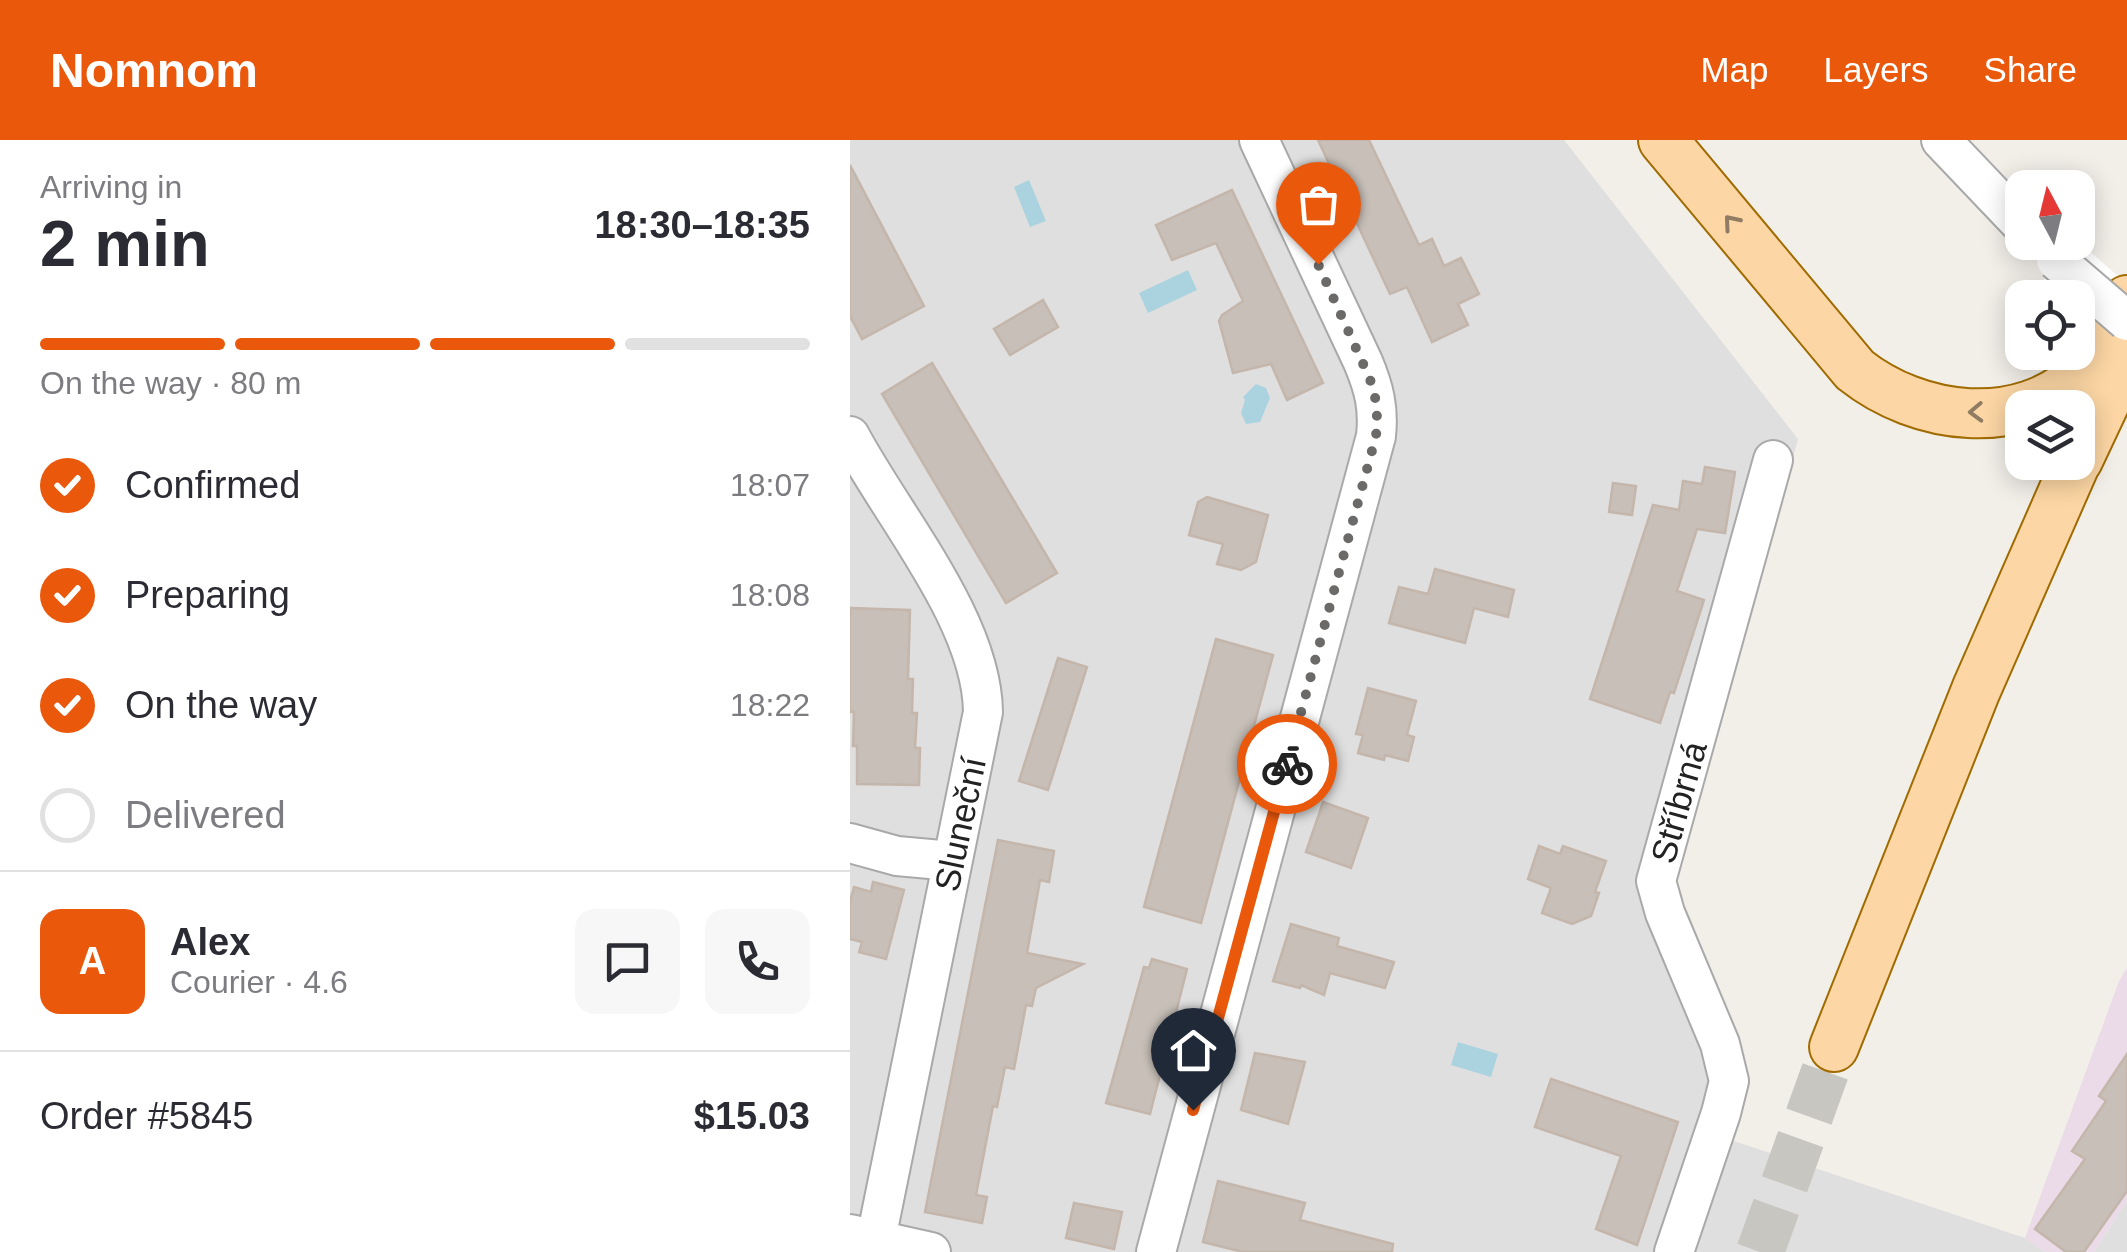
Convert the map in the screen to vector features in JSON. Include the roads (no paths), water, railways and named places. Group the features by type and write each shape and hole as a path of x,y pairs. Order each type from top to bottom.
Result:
{"main road":[{"path":"1663,140 1855,370 1879,388 1910,403 1940,411 1986,413 2036,401 2055,392 2072,383 2092,364 2127,300"},
{"path":"2095,423 2127,356"},
{"path":"1834,1046 1976,690 2069,480"}],"street":[{"path":"1156,1252 1376,436 1376,392 1259,140"},
{"path":"1941,140 2005,207"},
{"path":"2058,260 2127,321"},
{"name":"Sluneční","path":"854,450 961,625 980,675 983,712 863,1237"},
{"name":"Stříbrná","path":"1674,1252 1722,1114 1729,1081 1720,1044 1656,881 1772,460"},
{"path":"850,843 897,856 952,861"},
{"path":"863,1237 931,1252"}],"water":[{"path":"1029,180 1046,221 1030,227 1014,187"},
{"path":"1188,270 1197,290 1148,313 1139,293"},
{"path":"1256,384 1266,388 1270,398 1260,422 1246,424 1241,413 1243,397"},
{"path":"1458,1042 1498,1054 1491,1077 1451,1065"}],"tunnel":[{"path":"1760,1252 1834,1047"}]}
